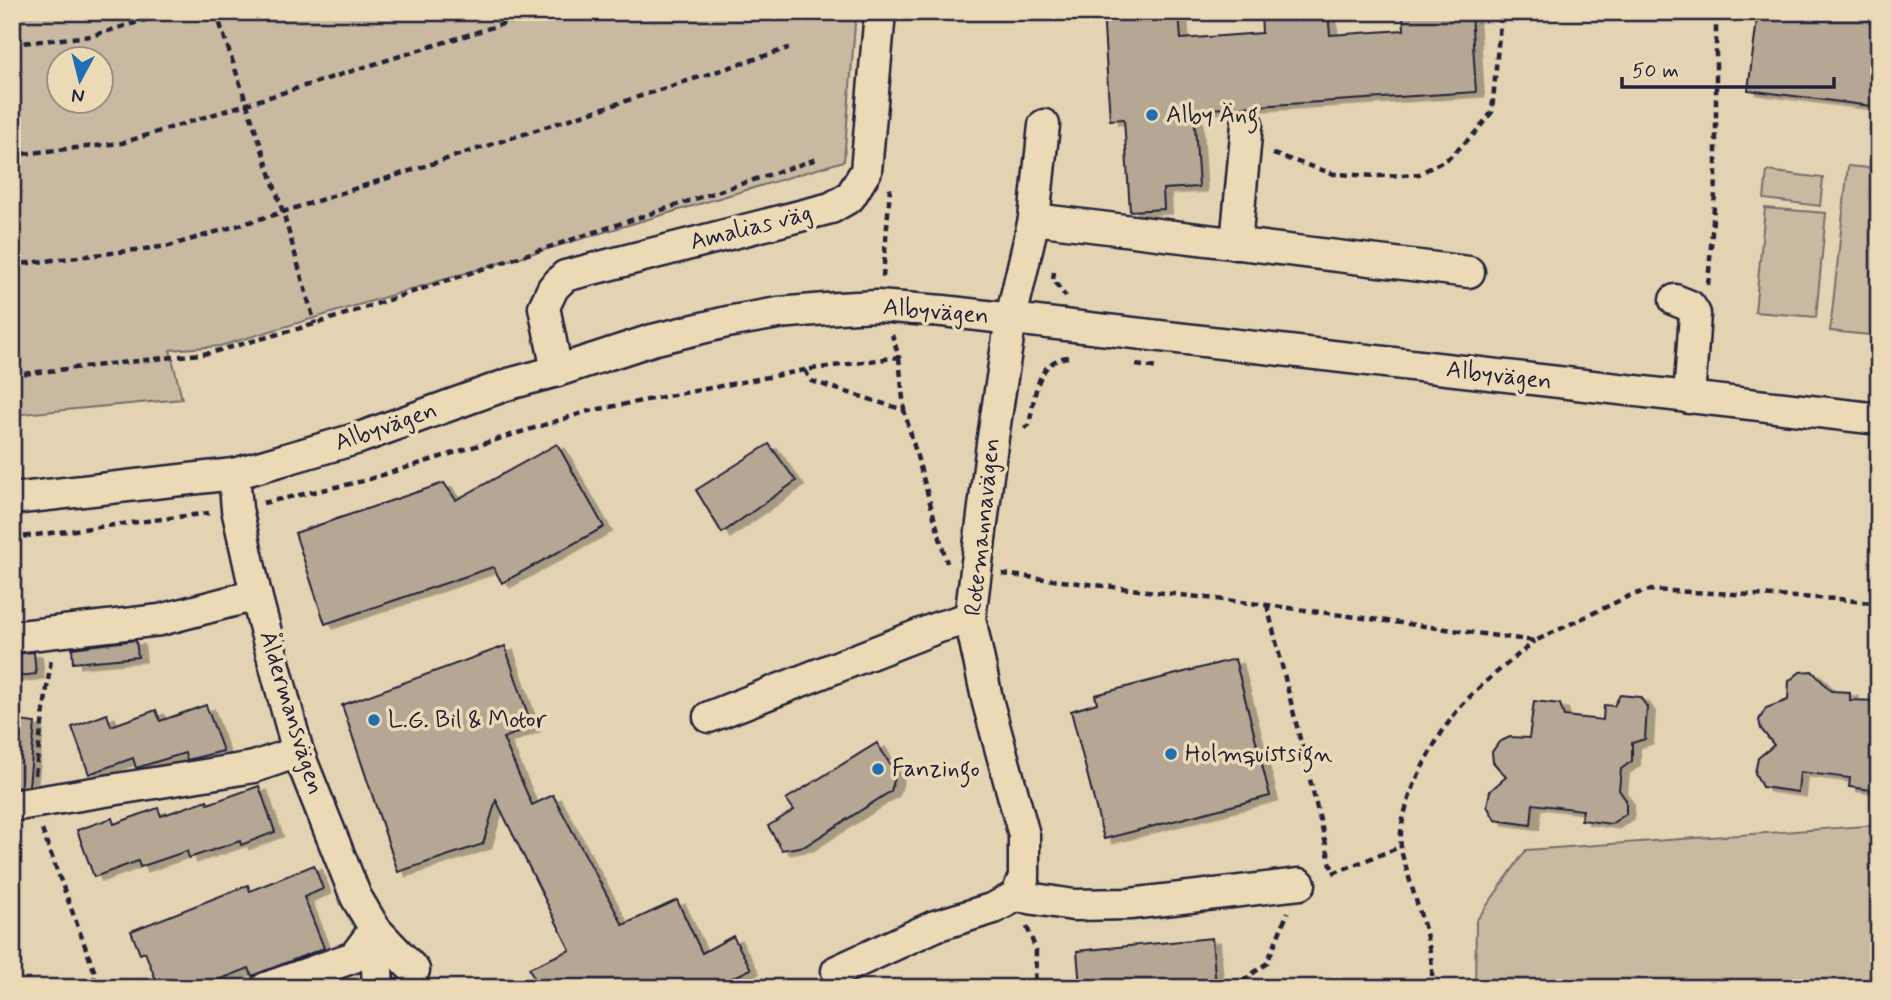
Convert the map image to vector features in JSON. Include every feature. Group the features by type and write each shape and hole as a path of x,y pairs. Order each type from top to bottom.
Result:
{"street":[{"name":"Amalias väg","path":"557,371 544,307 552,288 565,276 831,208 850,197 866,171 880,12"},
{"name":"Rotemannavägen","path":"1016,896 1024,877 1024,835 988,703 970,618 992,444 1011,318 1034,219 1044,125"},
{"path":"1236,244 1247,134"},
{"path":"1034,219 1469,272"},
{"path":"1675,300 1690,306 1695,314 1689,398"},
{"name":"Albyvägen","path":"12,499 234,474 359,438 509,384 652,340 778,313 877,306 943,310 1879,419"},
{"name":"Åldermansvägen","path":"234,474 237,509 256,595 298,752 356,897 375,929 414,970"},
{"path":"12,637 160,620 256,595"},
{"path":"709,718 939,627 970,618"},
{"path":"12,806 254,766 298,752"},
{"path":"837,971 935,926 994,908 1016,896 1073,905 1130,904 1300,884"},
{"path":"266,988 354,957 375,929"},
{"path":"375,929 378,988"}],"path":[{"path":"12,44 91,36 172,12"},
{"path":"216,12 283,212 315,324"},
{"path":"12,155 122,143 541,12"},
{"path":"1247,134 1334,174 1419,174 1448,158 1474,134 1492,112 1501,12"},
{"path":"1716,12 1716,180"},
{"path":"12,265 169,246 283,212 789,48"},
{"path":"12,375 209,353 315,324 820,158"},
{"path":"1054,268 1053,280 1064,296 1073,301"},
{"path":"892,335 899,357 904,410 948,567 1267,605 1535,641"},
{"path":"992,444 1029,425 1042,370 1057,358 1076,356"},
{"path":"12,538 237,509 363,481 589,411 805,370 899,357"},
{"path":"805,370 811,381 904,410"},
{"path":"1431,988 1433,977 1430,952 1401,847 1405,818 1417,778 1435,741 1463,704 1535,641 1629,596 1650,590 1839,599 1879,604"},
{"path":"1267,605 1333,873"},
{"path":"1016,896 1036,950 1035,988"}],"shaded area":[{"path":"12,12 856,12 844,161 220,346 170,350 182,399 12,415"},
{"path":"1848,166 1879,169 1879,336 1830,331"},
{"path":"1767,171 1823,178 1820,206 1764,199"},
{"path":"1765,208 1826,213 1816,317 1755,312"},
{"path":"1879,825 1879,988 1475,988 1476,921 1526,850"}],"building":[{"name":"Alby Äng","path":"1103,12 1179,12 1181,39 1262,33 1261,12 1328,12 1330,35 1404,30 1403,12 1471,12 1476,92 1194,110 1199,187 1163,189 1164,209 1130,211 1124,119 1110,120"},
{"path":"1758,12 1879,12 1879,107 1748,90"},
{"path":"557,444 604,527 502,583 493,567 325,624 295,533 444,483 456,500"},
{"path":"769,444 796,481 722,533 696,490"},
{"path":"136,640 138,657 73,663 72,648"},
{"path":"505,646 532,727 503,738 532,805 553,795 623,925 677,900 702,953 733,936 751,969 712,988 538,988 529,968 570,950 496,800 483,844 398,872 342,705"},
{"path":"34,652 36,674 12,677 12,654"},
{"name":"Holmquistsign","path":"1235,659 1270,796 1104,839 1071,711 1097,703 1095,695"},
{"path":"1812,671 1831,691 1850,692 1850,700 1879,701 1879,791 1849,787 1850,778 1800,772 1798,792 1762,787 1755,773 1758,758 1774,745 1761,729 1759,720 1766,708 1788,700 1789,681 1800,672"},
{"path":"1620,695 1640,697 1647,707 1645,739 1632,743 1632,761 1621,769 1619,790 1626,800 1626,814 1611,824 1581,820 1583,810 1533,804 1531,825 1495,820 1487,806 1490,791 1506,777 1493,762 1492,752 1499,742 1510,737 1529,738 1534,701 1560,704 1564,716 1603,720 1604,705 1614,706"},
{"path":"206,705 223,751 187,760 185,753 136,768 133,758 89,774 72,727 107,714 111,726 156,710 160,721"},
{"path":"12,720 35,723 29,786 12,788"},
{"path":"877,743 896,774 891,791 805,846 782,850 768,826 794,810 786,799"},
{"path":"259,786 275,832 241,845 240,841 189,858 187,851 140,867 138,861 94,877 77,830 112,818 114,824 158,808 161,816 207,800 208,804"},
{"path":"314,865 323,889 304,897 324,948 252,976 249,968 198,988 159,988 145,952 140,954 131,931 248,885 250,891"},
{"path":"1212,938 1216,988 1080,988 1077,951"}],"place":[{"name":"Alby Äng","path":"1152,115"},
{"name":"L.G. Bil & Motor","path":"374,720"},
{"name":"Holmquistsign","path":"1171,754"},
{"name":"Fanzingo","path":"878,769"}]}
